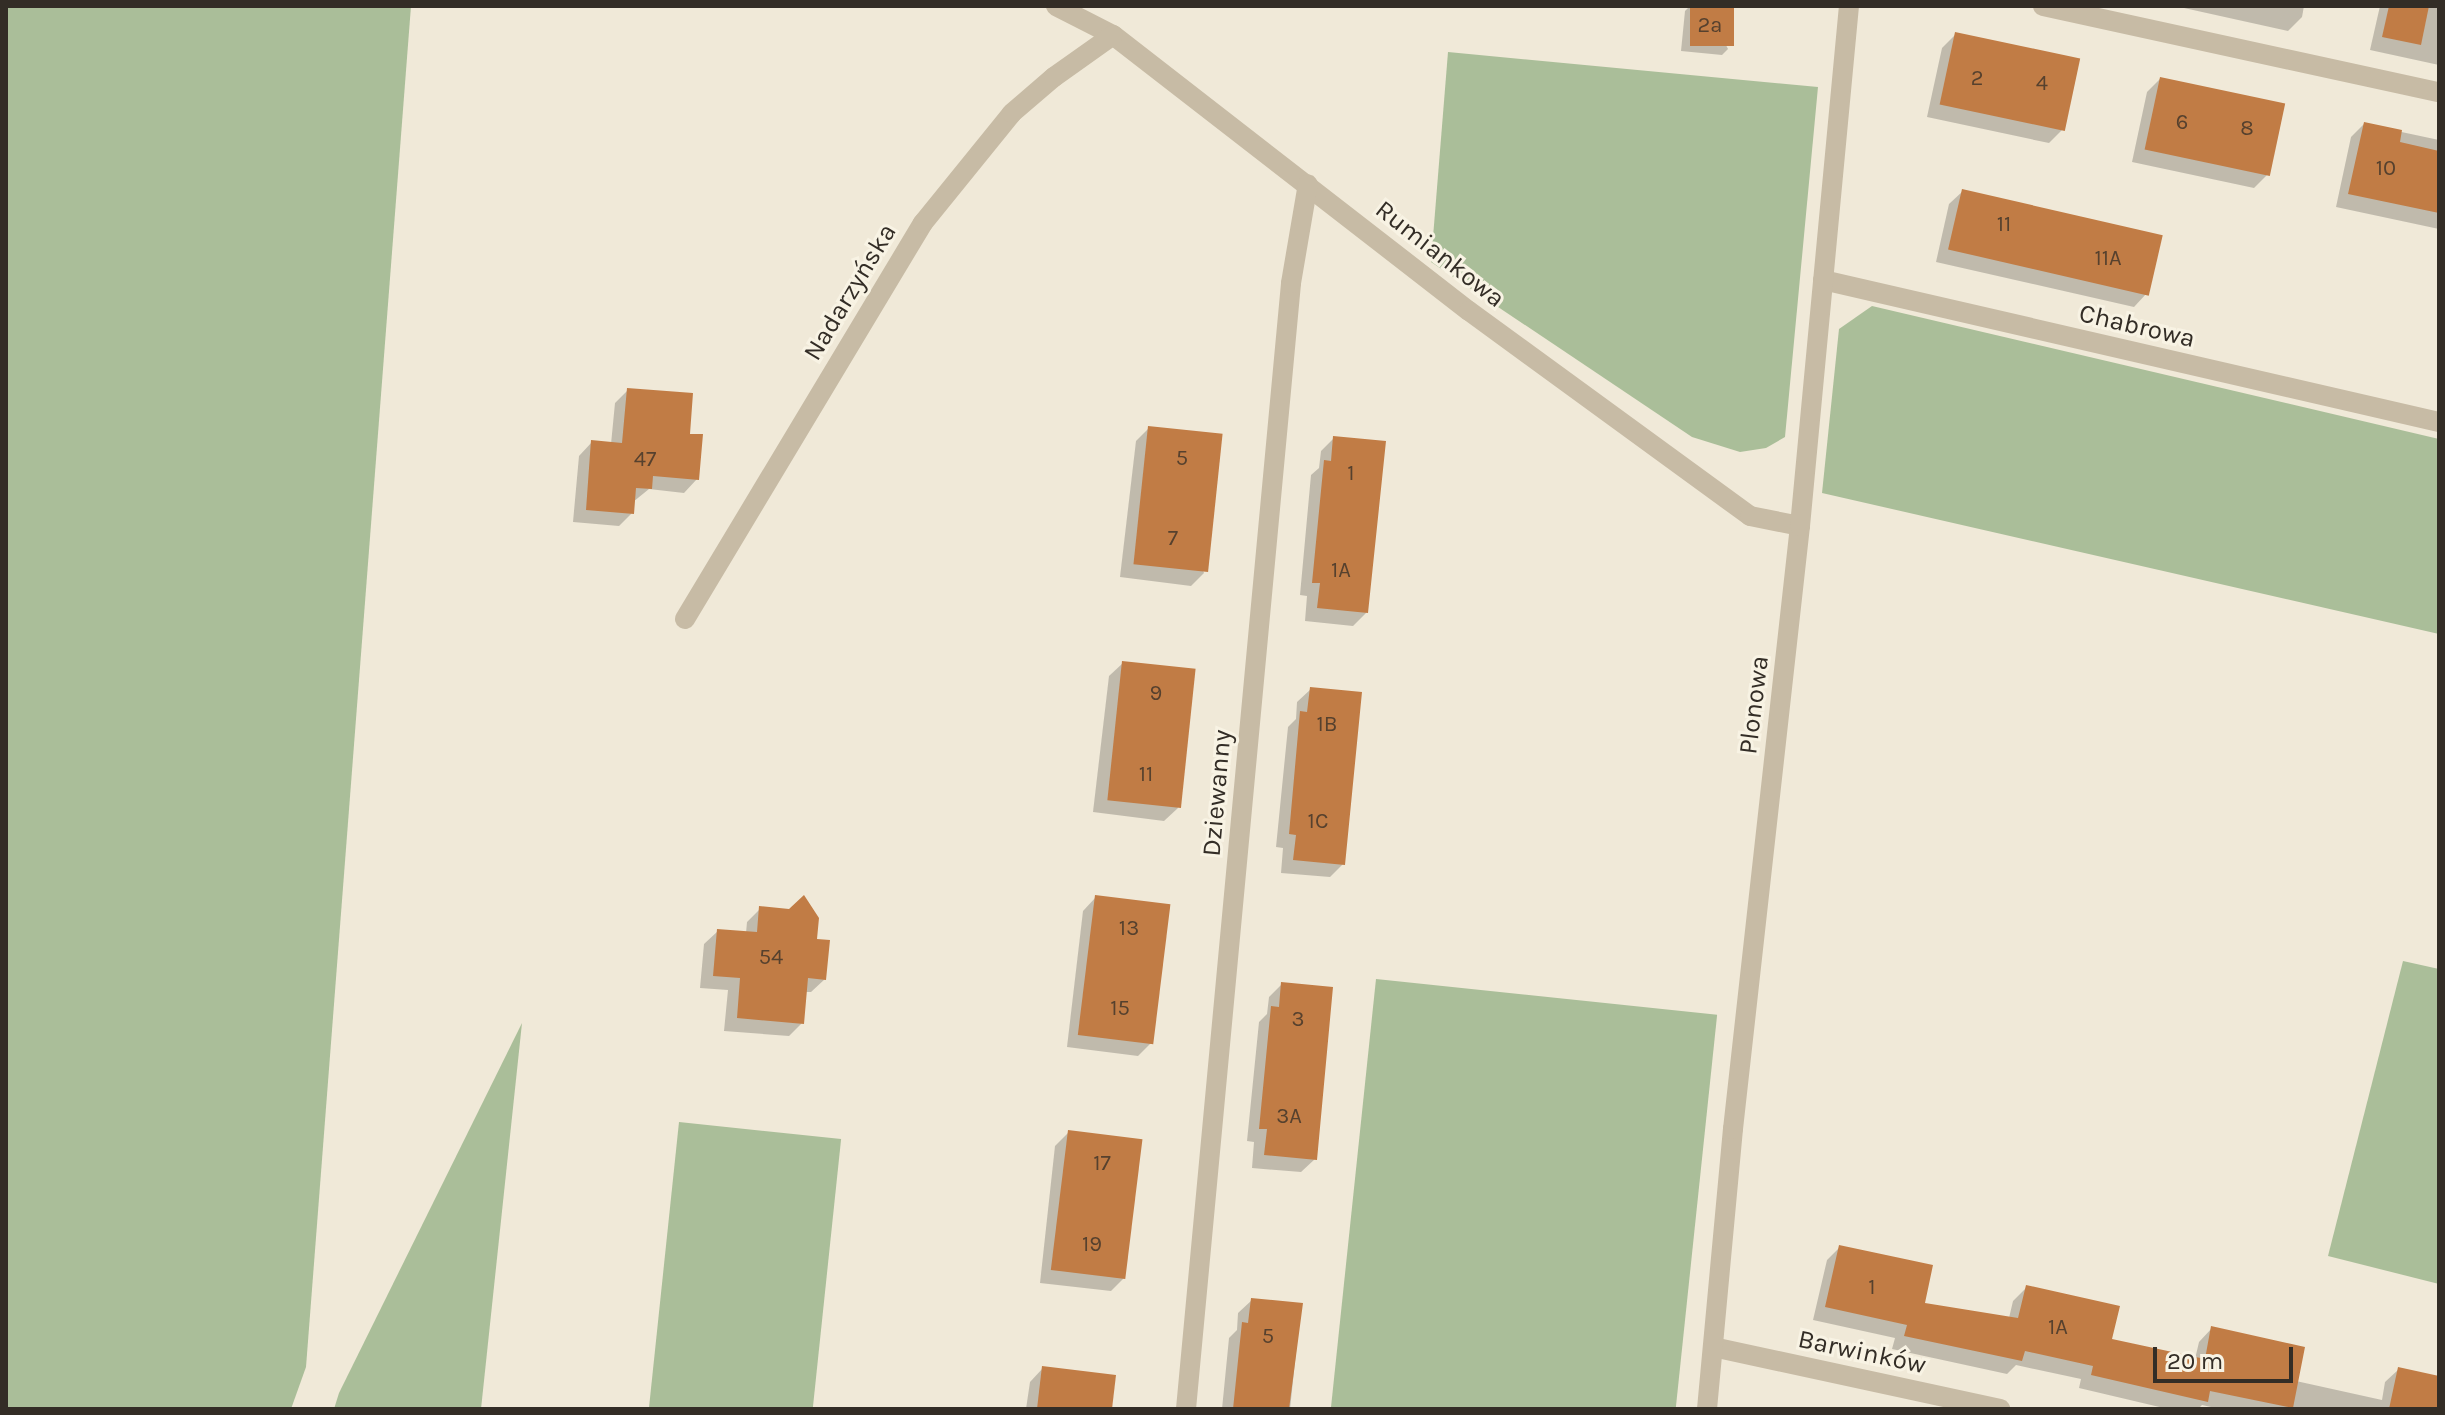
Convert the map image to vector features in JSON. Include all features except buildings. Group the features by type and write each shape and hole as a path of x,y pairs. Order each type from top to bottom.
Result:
{"street":[{"name":"Rumiankowa","path":"1056,6 1113,35 1469,311 1750,516 1800,526"},
{"name":"Plonowa","path":"1707,1409 1733,1129 1800,526 1849,6"},
{"path":"2043,6 2439,92"},
{"name":"Nadarzyńska","path":"685,619 923,223 1012,113 1054,77 1113,35"},
{"name":"Dziewanny","path":"1186,1409 1291,283 1308,184"},
{"name":"Chabrowa","path":"1823,280 2439,422"},
{"name":"Barwinków","path":"1713,1347 2000,1409"}],"green space":[{"path":"6,6 411,6 306,1367 291,1409 6,1409"},
{"path":"1448,52 1818,87 1785,437 1766,448 1740,452 1692,437 1431,262"},
{"path":"1872,306 2439,439 2439,634 1822,493 1839,329"},
{"path":"2403,961 2439,969 2439,1284 2328,1256"},
{"path":"1376,979 1717,1015 1676,1409 1331,1409"},
{"path":"522,1023 481,1409 334,1409 339,1393"},
{"path":"679,1122 841,1139 813,1409 649,1408"}]}
